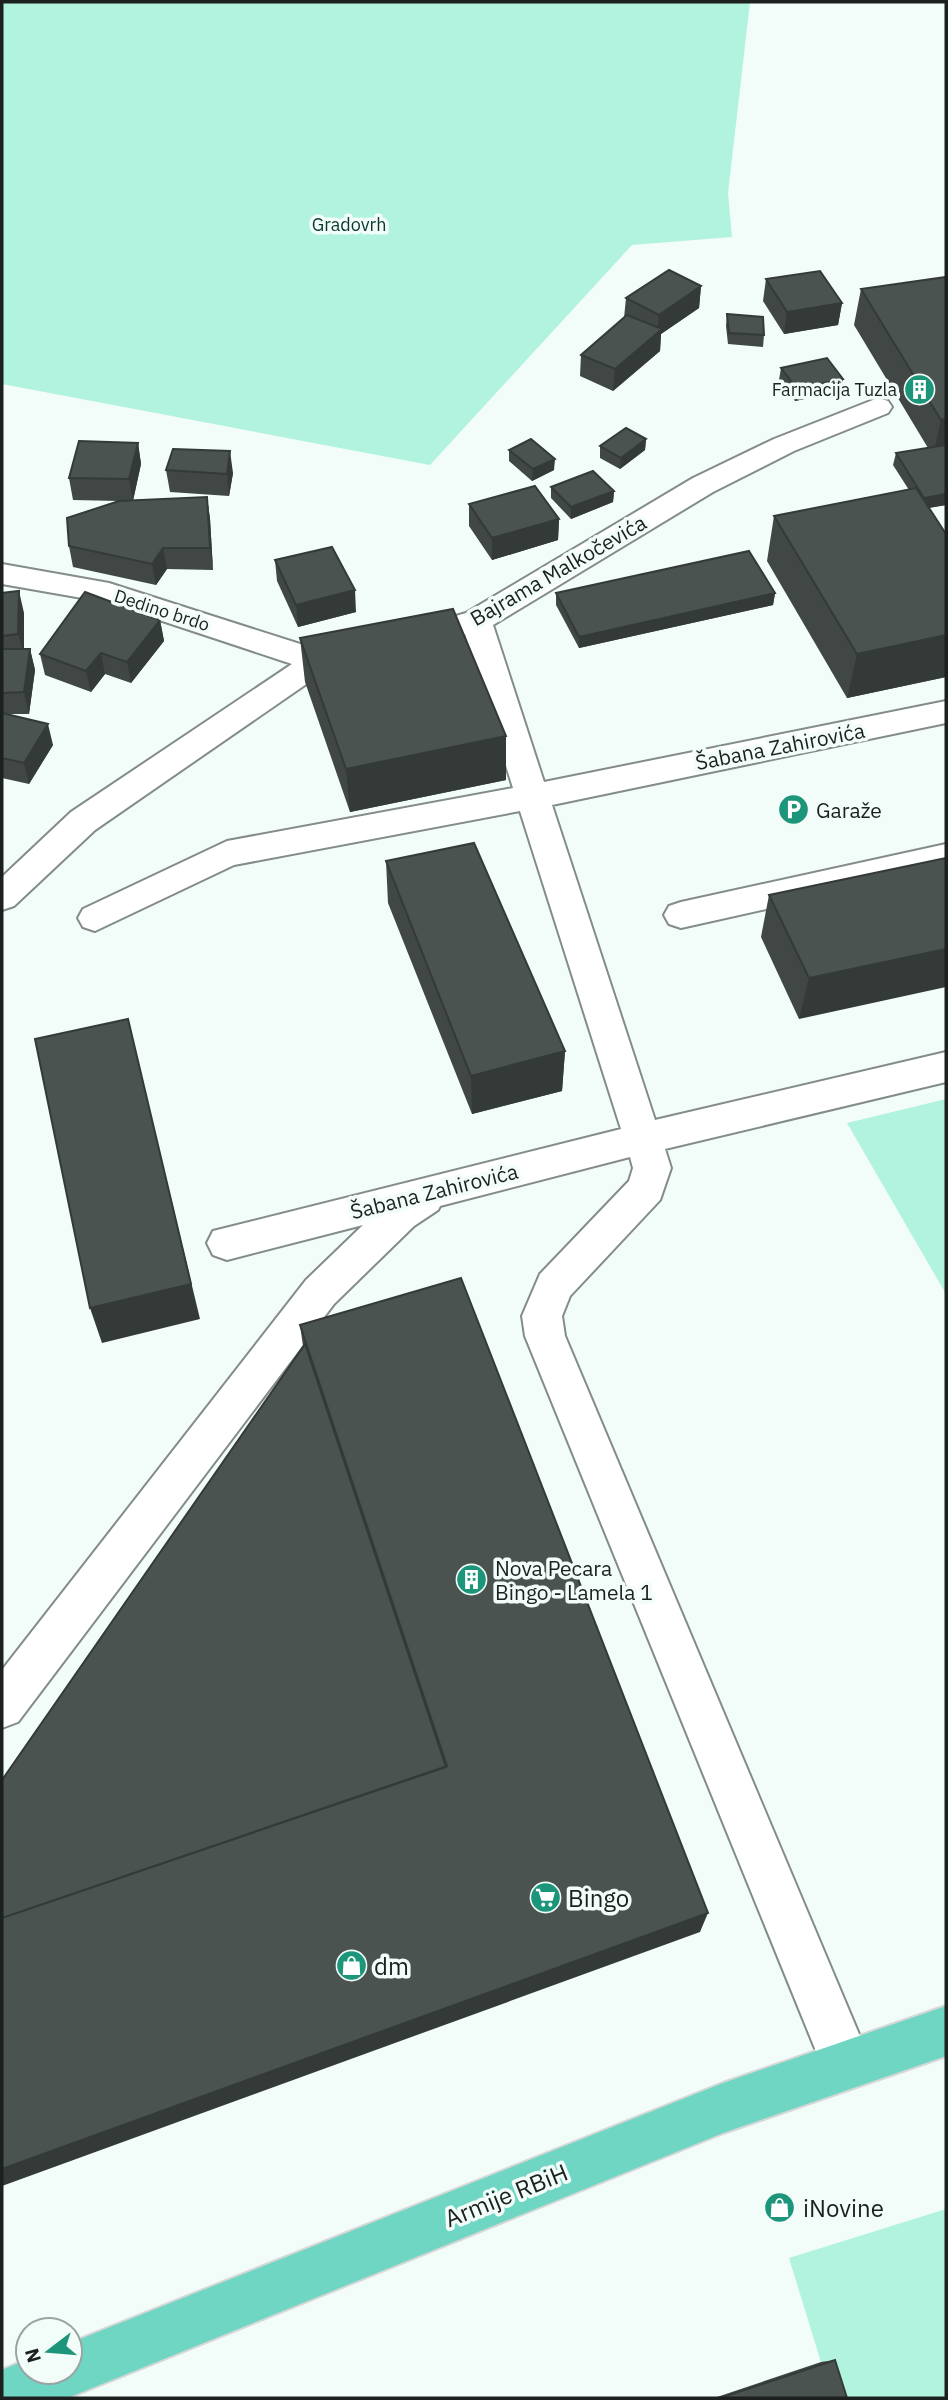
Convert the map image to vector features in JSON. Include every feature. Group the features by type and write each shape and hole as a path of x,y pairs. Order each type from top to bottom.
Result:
{"main road":[{"name":"Armije RBiH","path":"84,2364 723,2108 946,2031"},
{"path":"2,2397 29,2386"}],"street":[{"name":"Bajrama Malkočevića","path":"424,635 476,621 703,485 785,445 878,407"},
{"name":"Dedino brdo","path":"2,574 109,593 318,661"},
{"path":"476,621 652,1168 646,1189 554,1286 541,1316 545,1336 847,2065"},
{"path":"2,897 83,821 318,661 384,644"},
{"name":"Šabana Zahirovića","path":"95,918 227,854 531,797 946,712"},
{"path":"681,915 946,856"},
{"name":"Šabana Zahirovića","path":"227,1242 641,1139 946,1067"},
{"path":"2,1706 320,1292 400,1214 440,1189"}],"green space":[{"name":"Gradovrh","path":"2,2 750,2 728,193 732,237 632,245 430,465 2,384"},
{"path":"946,1099 946,1294 847,1123"},
{"path":"946,2209 946,2398 832,2398 789,2258"}],"building":[{"path":"669,270 701,286 659,315 626,298"},
{"path":"820,271 842,303 787,312 766,279"},
{"path":"946,277 946,419 941,420 861,289"},
{"path":"727,314 763,317 764,335 729,333"},
{"path":"627,315 662,329 615,369 581,355"},
{"path":"827,358 843,379 797,389 781,368"},
{"path":"626,428 646,439 621,458 600,446"},
{"path":"531,439 555,459 533,469 509,450"},
{"path":"79,441 138,443 129,479 69,478"},
{"path":"946,445 946,494 924,498 896,453"},
{"path":"173,449 230,451 227,474 166,470"},
{"path":"593,471 614,491 571,507 551,487"},
{"path":"535,486 559,519 492,538 469,504"},
{"path":"916,488 946,534 946,635 857,654 774,516"},
{"path":"207,497 210,548 163,548 152,564 69,546 67,518 119,501"},
{"path":"332,547 355,590 296,605 275,560"},
{"path":"749,551 775,593 579,637 556,593"},
{"path":"19,591 18,634 2,636 2,593"},
{"path":"85,592 160,620 127,662 101,653 86,671 40,654"},
{"path":"453,609 506,736 346,769 300,638"},
{"path":"2,649 30,649 24,692 2,693"},
{"path":"2,713 48,724 24,763 2,758"},
{"path":"474,843 565,1051 471,1076 386,861"},
{"path":"946,858 946,949 809,978 769,895"},
{"path":"128,1019 191,1284 90,1308 35,1039"},
{"name":"Nova Pecara Bingo - Lamela 1","path":"461,1278 708,1913 2,2169 2,1918 447,1766 300,1325"},
{"path":"305,1344 446,1767 2,1918 2,1780"},
{"path":"835,2360 847,2398 720,2398"}],"place":[{"name":"Farmacija Tuzla","path":"920,389"},
{"name":"Garaže","path":"793,810"},
{"name":"Nova Pecara Bingo - Lamela 1","path":"472,1580"},
{"name":"Bingo","path":"545,1898"},
{"name":"dm","path":"351,1966"},
{"name":"iNovine","path":"780,2208"}]}
